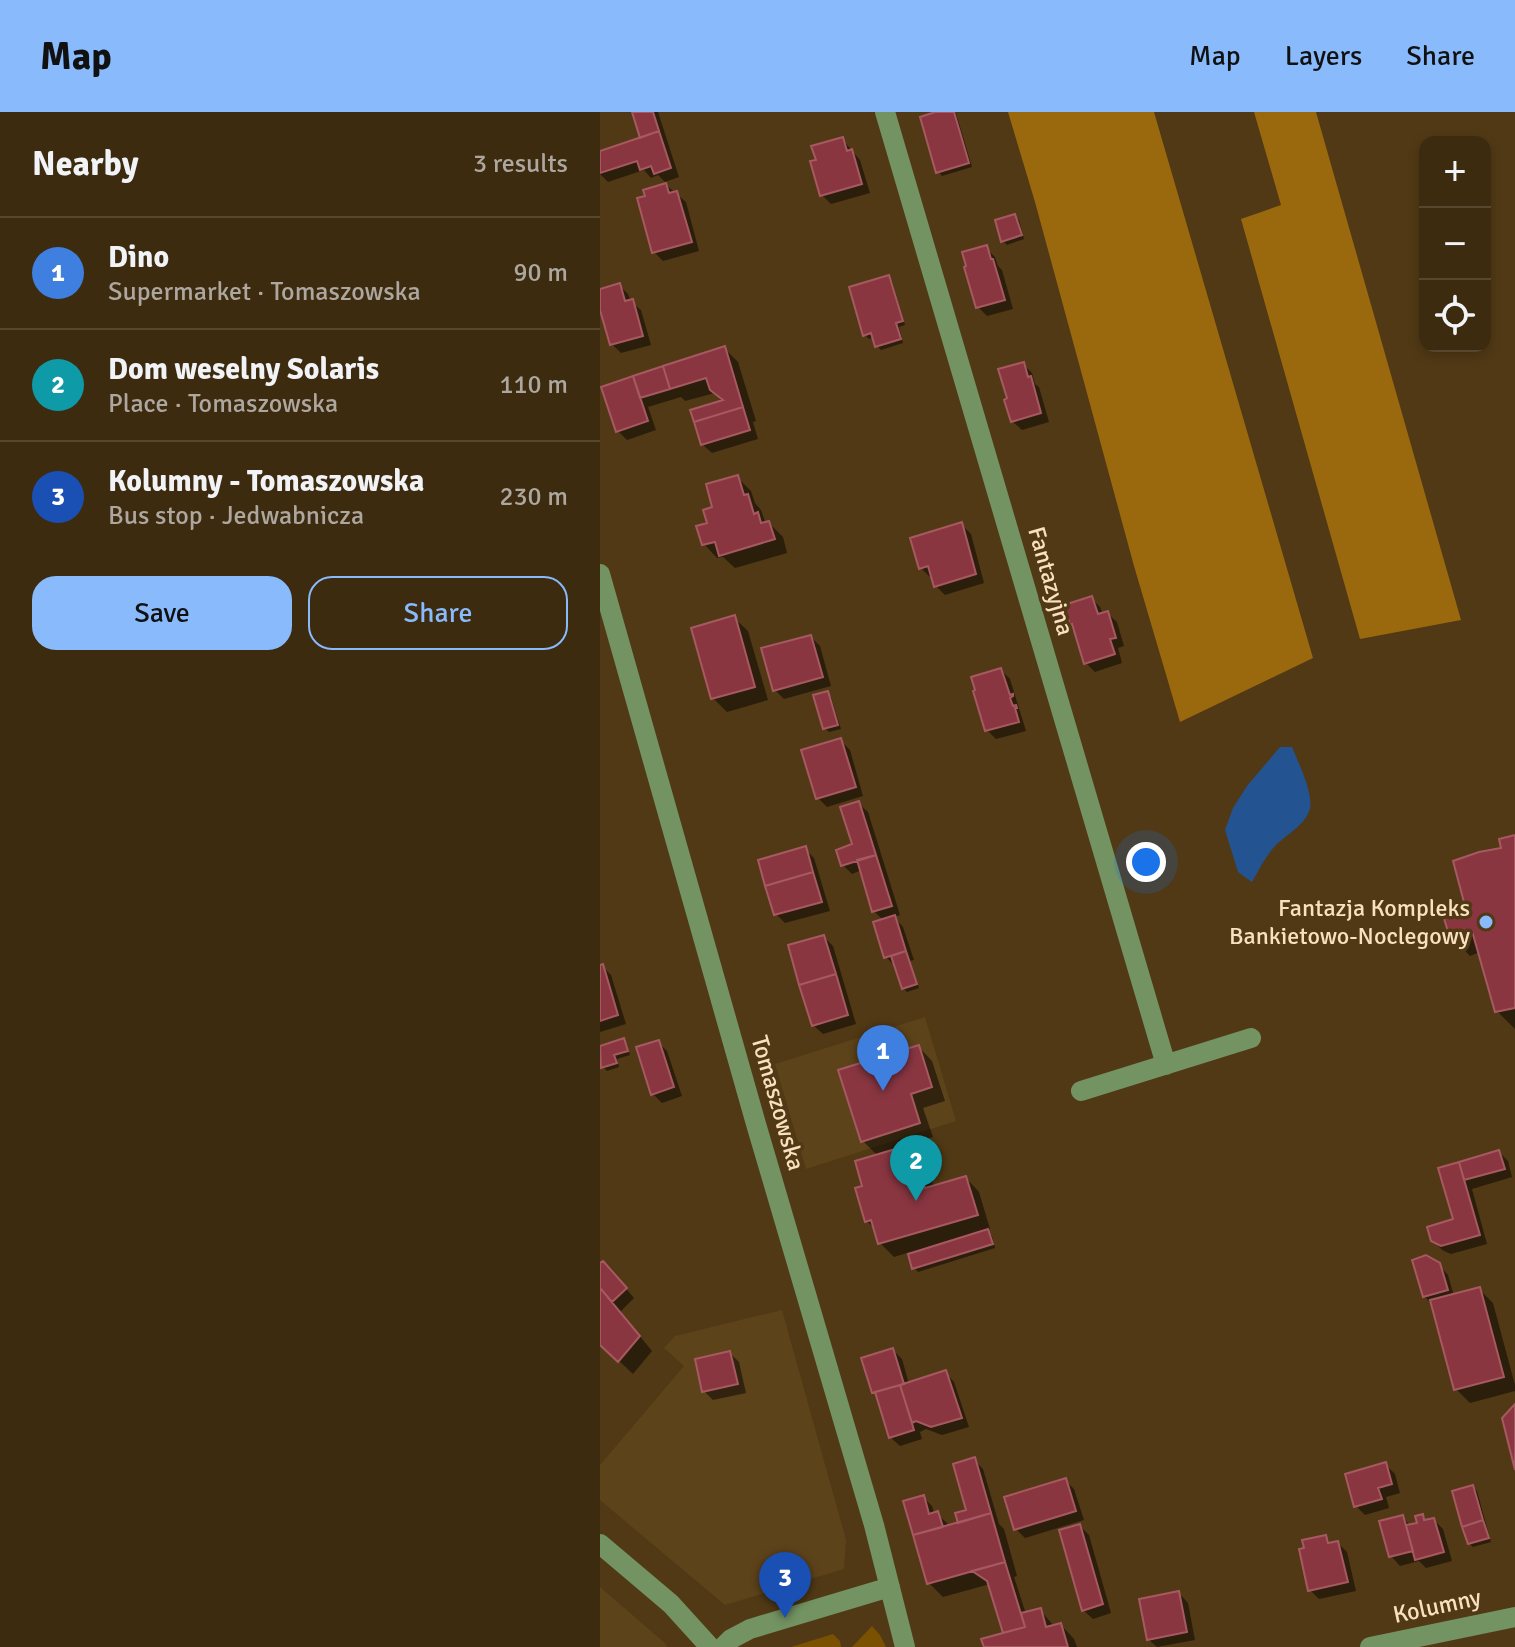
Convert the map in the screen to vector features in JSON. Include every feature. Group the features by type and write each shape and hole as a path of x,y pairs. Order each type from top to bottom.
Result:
{"street":[{"name":"Fantazyjna","path":"885,112 1166,1065"},
{"name":"Tomaszowska","path":"600,574 870,1510 905,1647"},
{"path":"1081,1091 1251,1038"},
{"path":"600,1544 671,1604 710,1647"},
{"path":"723,1647 750,1629 890,1587"},
{"name":"Kolumny","path":"1370,1647 1515,1617"}],"shaded area":[{"path":"1008,112 1154,112 1313,658 1180,722 1134,566"},
{"path":"1254,112 1316,112 1461,620 1360,639 1241,219 1281,205"},
{"path":"925,1017 956,1121 806,1169 775,1064"},
{"path":"782,1310 846,1540 844,1569 725,1605 600,1500 600,1465 684,1366 664,1348 675,1336"},
{"path":"600,1587 666,1644 667,1647 600,1647"},
{"path":"872,1626 886,1647 852,1647"},
{"path":"833,1634 841,1647 791,1647"}],"water":[{"path":"1280,747 1292,747 1307,786 1310,808 1300,824 1272,849 1252,882 1238,872 1225,830 1233,808 1247,786"}],"building":[{"path":"632,112 653,112 659,131 640,138"},
{"path":"935,112 954,112 969,163 936,173 920,117"},
{"path":"659,131 671,168 654,174 651,166 640,170 637,161 600,173 600,151"},
{"path":"843,137 847,151 852,149 862,184 820,196 810,161 816,160 811,146"},
{"path":"666,183 669,193 677,191 692,242 652,253 637,198 645,196 643,190"},
{"path":"1015,214 1022,235 1001,242 995,220"},
{"path":"987,245 1005,300 976,308 962,252"},
{"path":"889,275 903,321 896,323 901,339 875,347 871,333 863,336 849,287"},
{"path":"620,283 625,301 633,299 643,336 610,345 600,310 600,289"},
{"path":"725,346 743,407 694,422 690,410 723,400 710,390 706,378 670,389 663,366"},
{"path":"1024,362 1041,413 1011,422 998,369"},
{"path":"663,366 670,389 640,398 633,376"},
{"path":"633,376 648,421 616,432 601,387"},
{"path":"743,407 750,430 701,445 694,422"},
{"path":"738,475 754,514 758,512 761,523 769,521 775,539 719,556 715,542 702,545 696,526 707,523 703,510 712,507 706,484"},
{"path":"962,522 976,574 934,587 928,566 919,569 910,538"},
{"path":"1092,596 1098,614 1108,611 1116,638 1110,639 1115,654 1084,664 1064,605"},
{"path":"735,615 755,687 711,699 691,628"},
{"path":"811,635 823,677 773,691 761,648"},
{"path":"1001,668 1010,695 1013,694 1010,698 1013,706 1016,705 1019,722 985,731 971,677"},
{"path":"828,691 838,725 823,729 813,695"},
{"path":"841,738 856,787 816,799 801,750"},
{"path":"859,801 876,855 841,866 836,850 852,844 840,807"},
{"path":"1515,835 1515,1008 1495,1012 1472,931 1450,938 1442,912 1465,906 1453,861 1501,848 1499,839"},
{"path":"806,846 813,872 765,886 758,860"},
{"path":"876,855 892,906 872,912 857,860"},
{"path":"813,872 822,902 774,915 765,886"},
{"path":"895,915 906,951 884,958 873,922"},
{"path":"824,935 836,974 799,985 788,945"},
{"path":"906,951 917,984 902,989 891,956"},
{"path":"603,964 618,1015 600,1021 600,965"},
{"path":"836,974 848,1015 812,1026 799,985"},
{"path":"624,1038 628,1051 614,1055 617,1063 601,1068 600,1046"},
{"path":"659,1040 674,1087 651,1095 636,1047"},
{"path":"919,1045 932,1087 911,1094 920,1123 861,1142 838,1070"},
{"path":"912,1144 925,1188 966,1176 978,1215 878,1244 871,1220 865,1222 855,1188 862,1186 855,1161"},
{"path":"1499,1150 1505,1169 1464,1180 1459,1162"},
{"path":"1459,1162 1480,1235 1441,1246 1431,1241 1427,1227 1453,1219 1438,1168"},
{"path":"988,1229 993,1244 912,1269 908,1254"},
{"path":"1426,1255 1440,1263 1448,1290 1423,1297 1412,1260"},
{"path":"603,1261 627,1288 612,1302 600,1288 600,1263"},
{"path":"1480,1287 1504,1377 1454,1390 1430,1300"},
{"path":"600,1288 640,1336 618,1362 600,1345"},
{"path":"893,1348 904,1384 872,1393 861,1358"},
{"path":"730,1351 738,1384 702,1392 695,1359"},
{"path":"946,1370 962,1418 931,1427 916,1421 912,1423 900,1385"},
{"path":"900,1385 914,1430 889,1438 875,1392"},
{"path":"1515,1404 1515,1470 1502,1418"},
{"path":"975,1457 991,1513 958,1523 955,1513 966,1510 953,1464"},
{"path":"1386,1462 1392,1484 1378,1488 1382,1499 1354,1507 1345,1474"},
{"path":"1066,1478 1076,1511 1014,1530 1004,1497"},
{"path":"1473,1485 1483,1520 1462,1527 1452,1491"},
{"path":"924,1495 929,1514 938,1511 943,1527 913,1535 903,1501"},
{"path":"991,1513 1005,1562 927,1584 913,1535"},
{"path":"1423,1514 1424,1520 1434,1518 1444,1552 1415,1560 1406,1525 1417,1523 1415,1516"},
{"path":"1403,1515 1413,1551 1389,1557 1379,1521"},
{"path":"1483,1520 1489,1538 1468,1544 1462,1527"},
{"path":"1080,1524 1103,1604 1082,1611 1059,1530"},
{"path":"1326,1535 1328,1543 1338,1541 1348,1582 1308,1591 1299,1549 1304,1548 1302,1540"},
{"path":"1005,1562 1025,1627 1003,1633 987,1581 972,1571"},
{"path":"1179,1591 1187,1632 1147,1640 1139,1599"},
{"path":"1041,1608 1046,1627 1061,1623 1068,1647 984,1647 981,1639 1025,1627 1021,1613"}],"place":[{"name":"Fantazja Kompleks Bankietowo-Noclegowy","path":"1486,922"},
{"name":"Dino","path":"883,1091"},
{"name":"Dom weselny Solaris","path":"916,1201"},
{"name":"Kolumny - Tomaszowska","path":"785,1618"}]}
